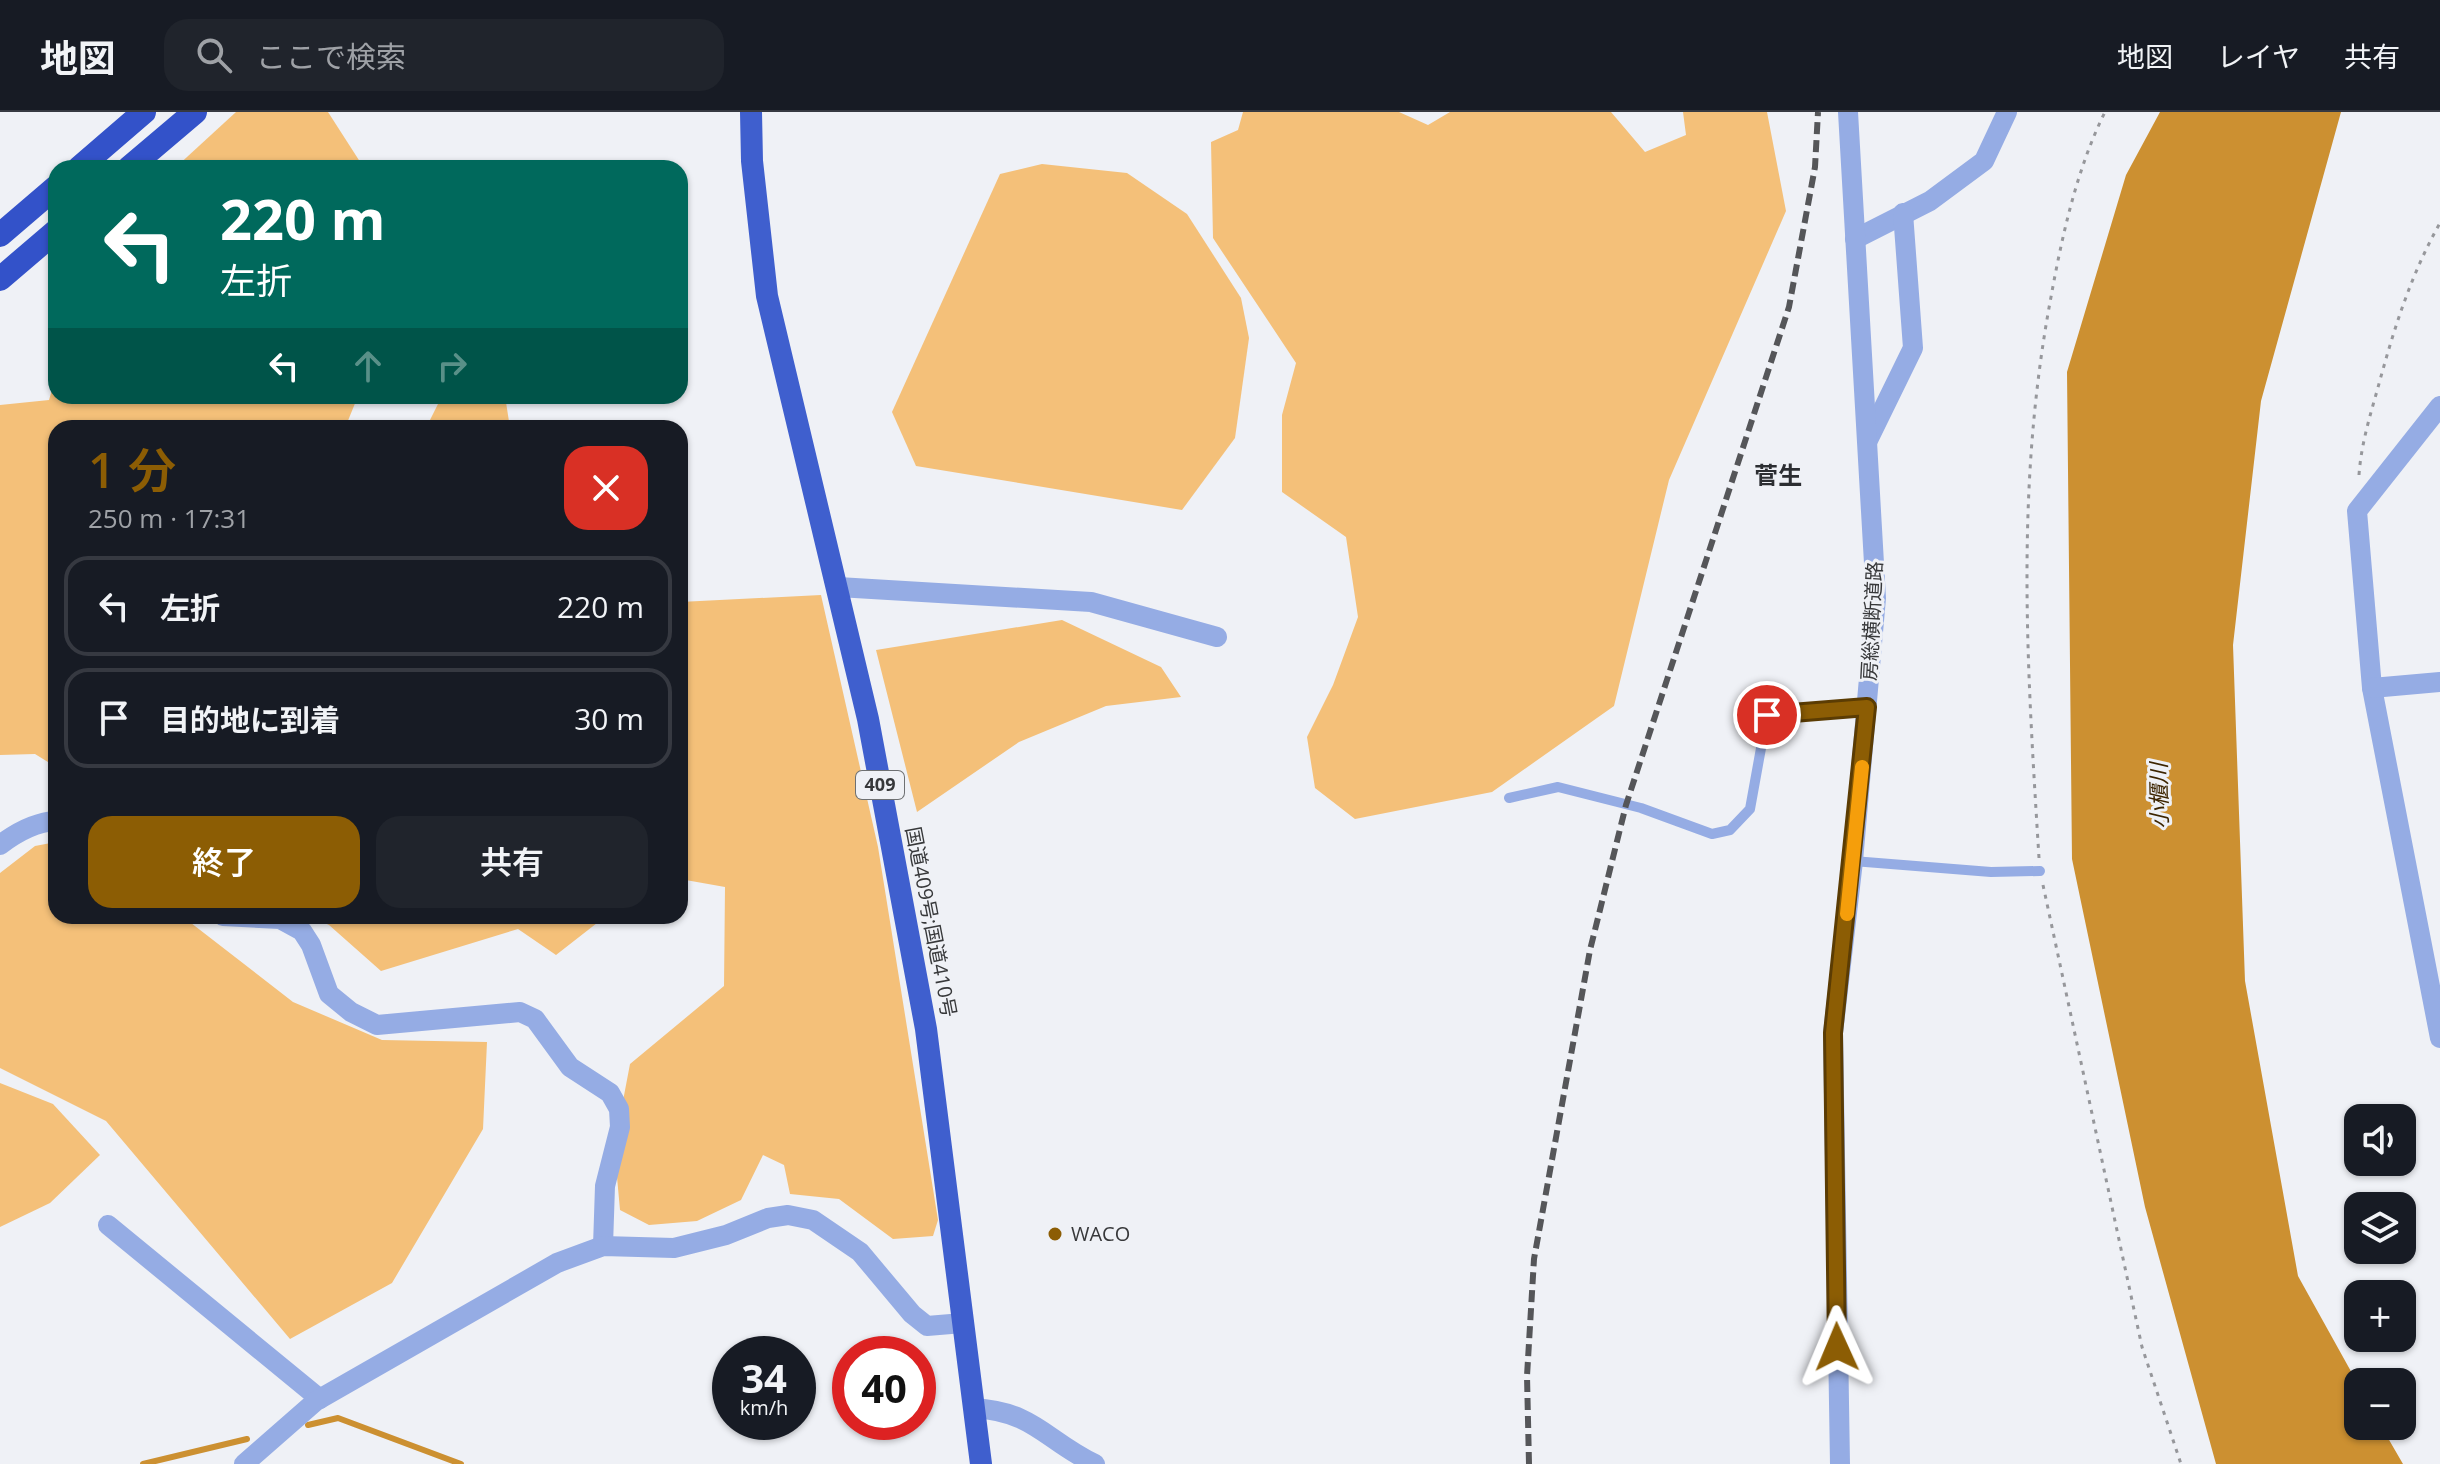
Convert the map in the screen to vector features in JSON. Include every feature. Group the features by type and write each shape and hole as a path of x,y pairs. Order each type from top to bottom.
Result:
{"highway":[{"path":"88,160 144,112"},
{"path":"138,160 195,112"},
{"name":"国道409号;国道410号","path":"751,112 752,161 767,296 868,719 926,1029 981,1464"},
{"path":"0,235 48,194"},
{"path":"0,279 48,238"}],"street":[{"name":"房総横断道路","path":"1840,1464 1833,1033 1853,861 1876,598 1848,112"},
{"path":"1855,239 1930,201 1984,161 2007,112"},
{"path":"1868,440 1913,348 1903,213"},
{"path":"2440,406 2357,511 2372,688 2440,1038"},
{"path":"838,587 1091,602 1217,637"},
{"path":"2372,688 2440,682"},
{"path":"0,845 16,833 48,822"},
{"path":"289,924 302,931 311,945 329,994 351,1012 377,1025 520,1012 535,1019 570,1067 610,1093 619,1109 620,1127 605,1186 603,1246"},
{"path":"244,1464 320,1399 557,1263 603,1246 674,1248 726,1235 768,1218 788,1215 813,1220 860,1252 912,1314 927,1326 963,1323"},
{"path":"108,1225 320,1399"},
{"path":"974,1408 1016,1414 1069,1451 1095,1464"}],"lane":[{"path":"1509,798 1558,787 1641,808 1712,834 1730,830 1750,809 1767,715 1867,707"},
{"path":"1853,861 1991,872 2040,871"}],"path":[{"path":"2105,112 2062,239 2037,373 2029,464 2025,644 2040,871 2142,1347 2181,1464"},
{"path":"2357,511 2360,452 2396,321 2422,255 2440,223"}],"shaded area":[{"path":"236,112 328,112 359,160 184,160"},
{"path":"1243,112 1399,112 1428,125 1450,112 1611,112 1645,152 1686,135 1683,112 1767,112 1786,211 1669,480 1614,706 1492,792 1355,819 1315,788 1307,737 1333,685 1358,617 1346,537 1282,492 1282,415 1296,363 1213,238 1211,142 1238,130"},
{"path":"1042,164 1127,173 1187,214 1241,298 1249,338 1235,438 1182,510 916,466 892,412 1000,174"},
{"path":"48,400 48,404 355,404 348,420 48,420 48,762 35,754 0,755 0,405"},
{"path":"438,404 506,404 509,420 430,420"},
{"path":"821,595 878,847 938,1220 933,1236 893,1239 839,1199 790,1194 784,1165 763,1155 741,1200 697,1221 649,1225 620,1210 617,1177 610,1169 630,1064 724,986 725,887 688,880 688,602"},
{"path":"1062,620 1161,667 1181,697 1106,706 1019,742 917,812 876,650"},
{"path":"48,844 48,924 192,924 293,1002 382,1040 487,1042 483,1129 392,1283 290,1339 106,1121 0,1068 0,873 35,846"},
{"path":"596,924 556,955 518,929 381,971 329,925"},
{"path":"0,1083 53,1104 100,1155 50,1203 0,1227"}],"water":[{"name":"小櫃川","path":"2160,112 2341,112 2261,401 2233,645 2245,981 2298,1276 2349,1368 2344,1368 2344,1440 2389,1440 2403,1464 2216,1464 2145,1207 2072,859 2067,372 2126,175"}],"waterway":[{"path":"308,1425 338,1418 461,1464"},
{"path":"143,1464 247,1439"}],"railway":[{"path":"1529,1464 1527,1376 1534,1259 1590,950 1626,805 1789,307 1815,167 1818,112"}],"slow traffic":[{"path":"1847,914 1862,767"}],"place":[{"name":"WACO","path":"1055,1234"}],"district":[{"name":"菅生","path":"1778,476"}],"route":[{"path":"1767,715 1867,707 1833,1033 1837,1347"}]}
